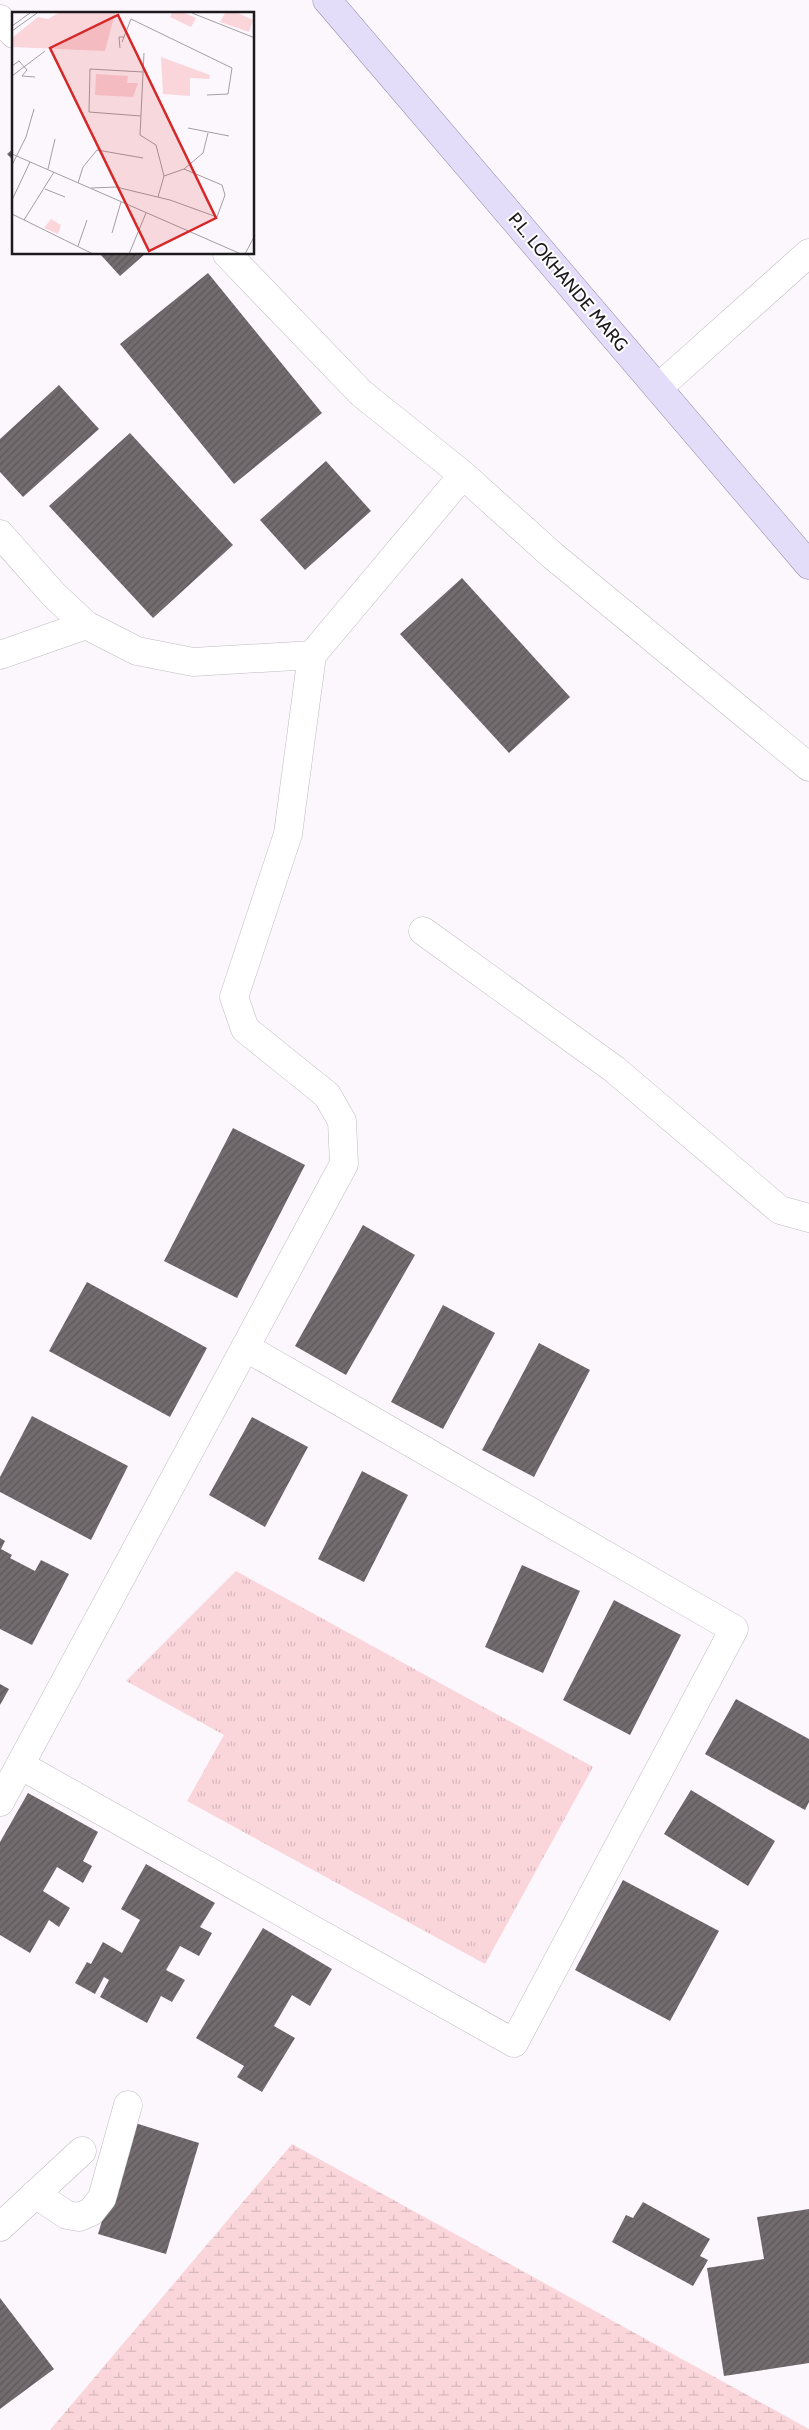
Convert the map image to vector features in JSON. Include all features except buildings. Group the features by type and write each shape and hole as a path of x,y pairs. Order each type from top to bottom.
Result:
{"main road":[{"name":"P.L. LOKHANDE MARG","path":"328,0 809,565"}],"street":[{"path":"0,19 12,32"},
{"path":"658,388 809,253"},
{"path":"227,255 361,393 463,476 552,555 809,767"},
{"path":"0,1802 344,1164 342,1121 327,1095 245,1029 234,996 288,834 312,656 463,476"},
{"path":"0,534 54,595 86,625 137,650 194,662 312,656"},
{"path":"0,655 86,625"},
{"path":"423,931 614,1070 780,1210 809,1218"},
{"path":"20,1765 514,2043 734,1629 245,1347"},
{"path":"34,2194 67,2215 78,2217 91,2212 102,2198 128,2104"},
{"path":"0,2227 82,2151"}],"green space":[{"path":"236,1571 593,1767 485,1964 187,1801 224,1735 126,1681"},
{"path":"292,2144 809,2429 809,2430 50,2430"}]}
